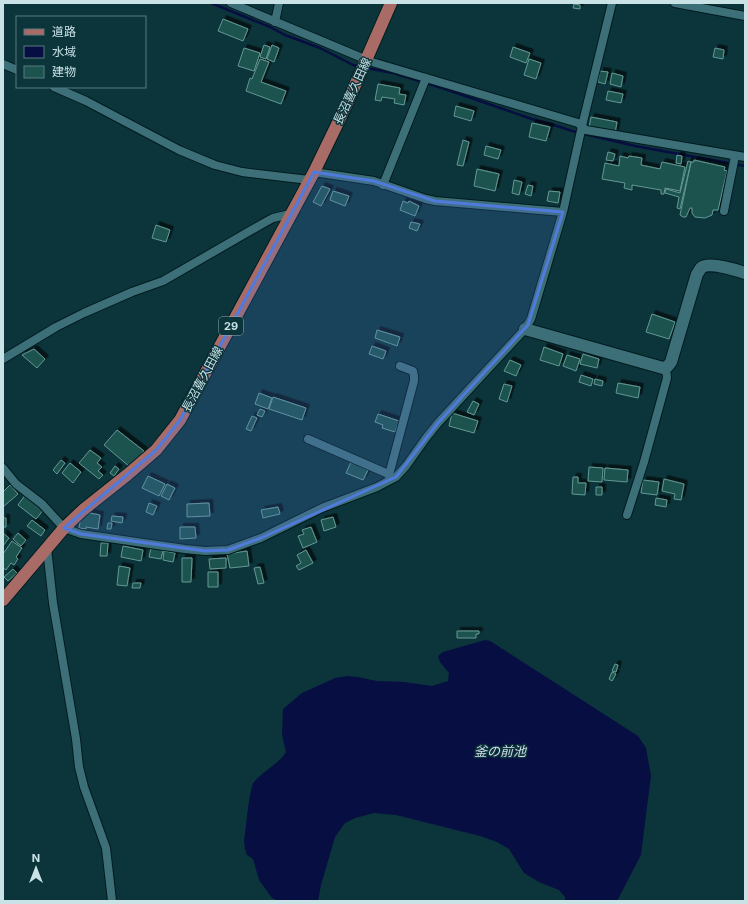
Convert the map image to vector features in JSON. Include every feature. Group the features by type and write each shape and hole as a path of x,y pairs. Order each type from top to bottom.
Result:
{"main road":[{"name":"長沼喜久田線","path":"3,600 64,528 83,510 156,450 180,420 311,176 367,59 391,3"}],"street":[{"path":"231,3 367,59 578,123 586,130 745,157"},
{"path":"275,22 279,3"},
{"path":"3,468 16,484 42,504 64,528 81,534 205,551 228,550 261,538 322,508 377,487 406,466 443,417 525,329 534,313 563,212 612,3"},
{"path":"675,3 745,16"},
{"path":"3,64 16,70"},
{"path":"383,185 426,78"},
{"path":"56,88 179,150 215,165 242,172 367,179 435,201 563,212"},
{"path":"724,211 735,156"},
{"path":"3,359 63,324 132,292 162,281 273,218 290,214"},
{"path":"525,329 663,368 672,362 700,268 704,266 717,266 745,273"},
{"path":"391,477 414,379 414,374 411,370 400,366"},
{"path":"627,515 663,394 667,378 666,367"},
{"path":"308,439 391,477"},
{"path":"46,548 53,603 76,739 79,767 84,787 106,848 112,901"}],"highlighted area":[{"path":"314,172 374,181 435,201 563,212 528,325 438,423 396,477 261,538 228,550 205,551 81,534 64,528 156,450 180,420"}],"water":[{"name":"釜の前池","path":"485,640 490,641 638,736 646,748 651,776 641,855 617,901 565,901 565,897 559,890 539,882 524,873 509,849 497,842 480,836 396,815 374,813 355,818 345,823 335,837 321,885 318,901 279,901 272,898 259,880 253,859 247,855 244,841 252,786 262,774 284,756 286,752 282,735 283,709 302,693 335,678 347,676 377,681 404,682 432,686 448,681 449,673 440,662 438,656 443,652"}],"building":[{"path":"574,4 580,5 580,9 573,8"},
{"path":"223,19 248,29 243,41 218,31"},
{"path":"264,45 270,47 266,59 260,57"},
{"path":"272,45 279,48 274,62 267,59"},
{"path":"513,47 530,53 526,63 510,57"},
{"path":"244,48 260,53 254,71 238,66"},
{"path":"715,48 724,50 723,59 713,57"},
{"path":"260,59 269,62 261,82 286,91 281,104 246,91 250,78 252,79"},
{"path":"529,59 541,63 536,79 524,75"},
{"path":"600,71 608,72 605,84 598,82"},
{"path":"612,73 623,76 621,87 610,84"},
{"path":"378,84 400,88 399,94 406,95 404,105 394,103 395,99 382,97 381,101 375,100"},
{"path":"608,91 623,94 621,103 606,100"},
{"path":"456,106 474,111 471,121 454,116"},
{"path":"591,117 617,122 615,133 589,128"},
{"path":"532,123 550,127 546,141 529,137"},
{"path":"463,140 469,142 463,166 457,165"},
{"path":"486,146 501,150 498,159 484,155"},
{"path":"608,152 615,154 613,161 606,160"},
{"path":"677,155 682,156 681,164 676,163"},
{"path":"620,156 628,158 629,156 642,158 641,165 660,169 662,162 685,167 680,191 665,188 664,194 661,194 661,190 632,185 632,190 624,188 625,183 602,179 605,163 619,166"},
{"path":"694,160 725,167 724,170 727,171 718,210 713,210 712,215 705,218 695,217 692,213 692,208 690,208 686,217 680,215 691,162 694,162"},
{"path":"688,161 691,162 680,209 677,208 679,197 665,193 666,189 680,193"},
{"path":"477,169 499,174 495,191 474,186"},
{"path":"514,180 522,182 519,195 512,193"},
{"path":"528,185 533,186 531,196 525,194"},
{"path":"322,186 330,189 321,206 313,202"},
{"path":"333,191 349,196 345,206 330,200"},
{"path":"549,191 560,192 558,203 547,201"},
{"path":"403,201 408,203 409,201 419,206 415,216 400,210"},
{"path":"411,222 420,224 417,231 409,228"},
{"path":"156,225 170,230 166,242 152,238"},
{"path":"652,314 675,322 669,339 646,332"},
{"path":"377,330 400,337 397,346 375,338"},
{"path":"372,346 386,351 383,359 369,354"},
{"path":"544,347 563,354 559,366 540,360"},
{"path":"34,349 45,359 37,368 22,355"},
{"path":"583,354 599,359 597,368 580,364"},
{"path":"567,355 580,359 576,371 563,366"},
{"path":"510,360 521,365 516,376 504,371"},
{"path":"581,375 593,379 591,386 579,382"},
{"path":"595,379 603,381 602,386 594,384"},
{"path":"618,383 640,387 638,398 616,393"},
{"path":"504,384 512,386 507,402 499,399"},
{"path":"259,393 272,398 268,409 255,404"},
{"path":"273,397 306,408 302,420 269,409"},
{"path":"473,401 479,404 474,415 467,412"},
{"path":"260,409 265,411 262,417 257,415"},
{"path":"452,413 478,421 474,433 449,426"},
{"path":"378,414 399,421 395,432 382,428 383,425 375,422"},
{"path":"252,416 257,418 251,431 246,429"},
{"path":"117,430 144,451 130,467 104,445"},
{"path":"90,450 101,458 97,463 102,467 98,471 103,475 99,479 79,463"},
{"path":"61,460 65,463 57,474 53,470"},
{"path":"351,462 368,470 363,480 346,473"},
{"path":"70,463 81,472 73,483 62,473"},
{"path":"115,466 119,469 114,476 110,473"},
{"path":"589,467 603,468 602,482 588,481"},
{"path":"605,468 628,470 627,482 604,480"},
{"path":"148,476 165,484 159,496 142,488"},
{"path":"573,477 578,477 578,483 586,483 585,495 572,494"},
{"path":"664,479 684,484 681,500 674,499 675,494 662,491"},
{"path":"643,480 659,482 657,495 641,493"},
{"path":"167,484 175,488 169,500 161,496"},
{"path":"10,485 18,494 3,507 3,492"},
{"path":"596,487 602,487 602,495 596,495"},
{"path":"26,494 45,508 36,519 18,505"},
{"path":"656,498 667,500 666,507 655,505"},
{"path":"149,503 157,506 153,515 146,512"},
{"path":"209,503 210,516 187,517 187,504"},
{"path":"278,507 280,514 263,518 261,510"},
{"path":"85,512 100,515 98,529 86,527 86,529 79,528 81,516"},
{"path":"112,516 123,517 122,523 111,521"},
{"path":"333,517 336,527 324,531 321,520"},
{"path":"3,518 6,518 6,527 3,527"},
{"path":"32,520 45,530 41,536 27,526"},
{"path":"108,523 112,523 111,529 107,529"},
{"path":"180,527 195,527 196,538 180,539"},
{"path":"311,527 317,542 303,548 298,536 304,534 302,530"},
{"path":"3,533 9,538 3,546"},
{"path":"18,533 26,540 21,546 13,539"},
{"path":"12,541 22,548 16,557 18,559 14,565 11,563 6,570 3,568 3,554"},
{"path":"101,543 108,543 107,556 100,556"},
{"path":"123,546 143,550 141,561 121,557"},
{"path":"151,548 163,550 161,559 149,557"},
{"path":"306,550 313,563 299,570 296,566 301,563 297,555"},
{"path":"164,551 175,553 173,562 163,560"},
{"path":"247,551 249,566 230,568 227,554"},
{"path":"182,558 192,558 191,582 182,582"},
{"path":"226,558 226,568 210,569 209,559"},
{"path":"119,566 130,568 127,586 117,585"},
{"path":"260,567 264,583 258,584 254,568"},
{"path":"13,569 17,573 8,581 4,577"},
{"path":"208,572 218,572 218,587 208,587"},
{"path":"133,583 141,583 140,588 132,588"},
{"path":"457,631 479,631 479,634 476,634 476,638 457,638"},
{"path":"615,664 618,665 616,672 612,671"},
{"path":"612,672 616,674 612,681 609,679"}],"waterway":[{"path":"211,3 270,27 285,35 320,48 353,65 359,66"},
{"path":"366,68 393,73 572,131 635,146 745,166"}]}
